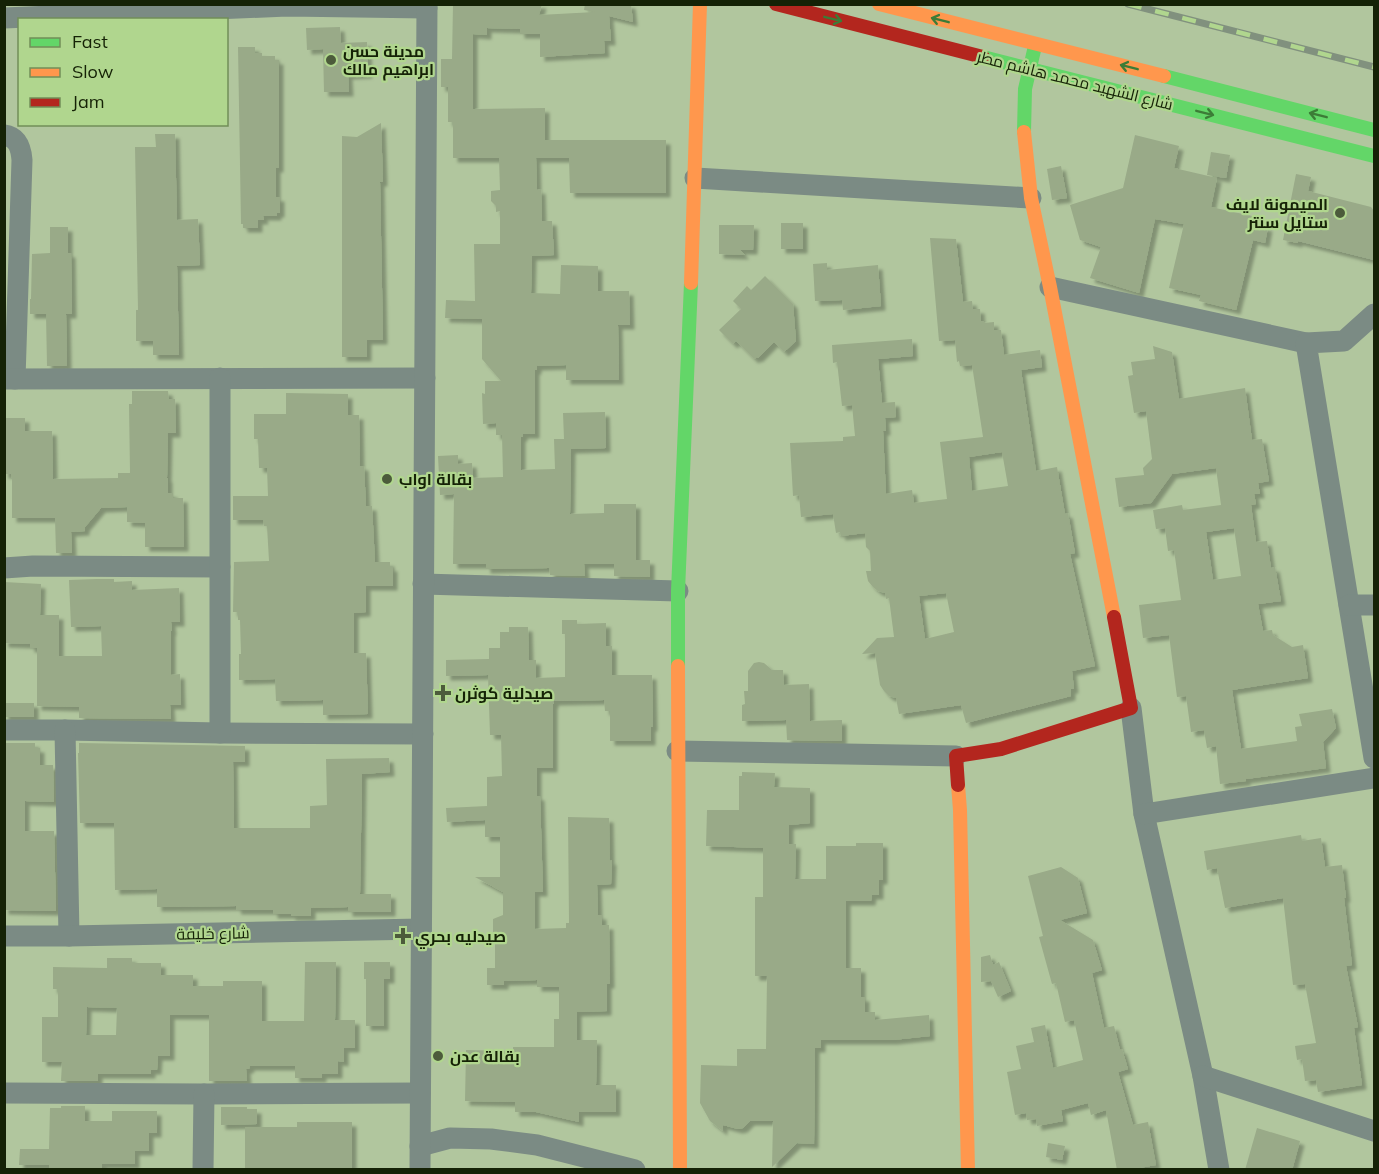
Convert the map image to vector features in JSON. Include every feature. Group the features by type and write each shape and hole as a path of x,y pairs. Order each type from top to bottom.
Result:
{"street":[{"path":"680,1170 678,591 700,4"},
{"name":"شارع الشهيد محمد هاشم مطر","path":"776,4 1374,156"},
{"name":"شارع الشهيد محمد هاشم مطر","path":"879,4 1374,130"},
{"path":"4,18 287,6 427,6 420,1170"},
{"path":"1035,44 1025,89 1024,131 1030,198 1050,287 1131,708 1144,814 1203,1076 1219,1170"},
{"path":"4,135 11,136 18,142 22,160 10,379 425,378"},
{"path":"695,178 1030,198"},
{"path":"1050,287 1306,344 1344,341 1374,314"},
{"path":"1306,344 1374,758"},
{"path":"219,733 220,378"},
{"path":"4,568 33,566 220,567"},
{"path":"423,584 678,591"},
{"path":"1349,605 1374,605"},
{"path":"677,751 956,756 1001,749 1131,708"},
{"path":"4,730 423,734"},
{"path":"65,730 69,936"},
{"path":"956,756 960,810 968,1170"},
{"path":"1144,814 1374,778"},
{"name":"شارع خليفة","path":"4,936 422,929"},
{"path":"1203,1076 1374,1131"},
{"path":"4,1093 420,1093"},
{"path":"203,1170 204,1094"},
{"path":"420,1146 450,1138 491,1139 537,1145 627,1168"}],"building":[{"path":"453,4 542,4 539,15 595,12 584,10 585,4 631,4 633,22 609,16 611,41 604,41 605,53 540,57 540,34 520,34 520,29 487,28 487,35 473,34 473,109 545,108 545,140 666,140 666,193 570,193 569,158 536,158 537,190 541,189 542,221 552,221 554,255 532,256 531,293 560,294 561,265 598,266 598,291 629,291 630,325 618,325 619,380 566,380 566,365 537,366 535,370 535,434 523,434 521,437 521,470 555,469 554,439 564,439 563,413 605,412 606,448 571,449 570,514 604,513 604,504 636,504 636,560 650,560 650,577 614,576 614,564 584,564 585,576 550,575 549,568 486,569 486,564 453,564 454,494 440,495 438,456 458,455 458,464 472,463 473,478 503,477 502,435 496,435 496,423 483,424 482,393 485,394 485,381 501,381 482,359 482,319 445,318 446,300 475,301 474,244 500,244 500,211 496,212 496,206 491,201 491,191 500,190 499,158 453,158 453,122 448,122 448,87 441,87 441,59 452,59"},
{"path":"340,27 341,43 367,42 368,74 348,75 349,92 324,92 323,49 307,50 306,28"},
{"path":"238,47 255,47 255,53 262,53 262,56 275,56 275,60 279,60 279,168 276,168 276,197 280,197 280,213 277,213 277,216 263,216 264,220 258,220 258,228 243,228 241,224"},
{"path":"381,123 383,340 367,340 367,357 342,357 342,136 357,137"},
{"path":"155,134 175,134 177,220 198,219 200,265 177,266 179,355 153,355 153,341 136,341 136,310 138,310 135,147 156,147"},
{"path":"1135,135 1179,146 1174,168 1217,178 1211,207 1252,216 1251,223 1268,227 1265,243 1253,240 1236,310 1199,301 1201,295 1169,288 1184,224 1155,219 1139,293 1090,278 1101,247 1080,240 1070,205 1123,188"},
{"path":"1211,152 1230,155 1226,178 1207,175"},
{"path":"1061,166 1067,198 1052,200 1047,169"},
{"path":"1296,174 1311,177 1308,191 1371,207 1374,211 1374,260 1298,241 1298,243 1283,240"},
{"path":"781,223 803,223 803,249 781,249"},
{"path":"719,225 754,225 753,250 740,250 745,255 719,254"},
{"path":"50,227 68,227 68,253 71,253 72,314 66,314 67,366 47,366 46,314 30,314 32,254 50,253"},
{"path":"930,238 956,239 963,302 972,301 973,309 980,309 981,321 994,322 994,330 1001,330 1004,355 1040,350 1042,367 1021,370 1036,471 1057,467 1075,553 1070,554 1095,666 1072,671 1074,689 1071,689 1071,696 966,723 961,705 899,714 896,698 889,696 880,685 875,653 862,654 877,638 894,637 889,598 886,599 885,593 878,591 868,581 866,571 871,571 870,551 866,547 865,533 841,536 840,532 836,533 833,514 801,517 799,495 793,496 790,443 843,441 843,437 855,436 852,405 842,406 837,362 833,363 832,345 912,339 913,356 878,359 882,403 895,402 896,417 885,418 886,431 883,431 886,494 912,490 914,503 947,499 940,442 983,437 972,365 960,366 959,361 957,362 955,340 939,341","holes":["1002,452 1008,486 972,491 969,457","946,593 954,632 925,639 919,596"]},
{"path":"827,263 827,270 878,265 881,306 843,310 842,300 815,301 813,264"},
{"path":"765,276 793,304 796,341 784,352 774,342 758,358 754,359 736,341 733,344 719,330 741,309 733,301 747,286 751,290"},
{"path":"1153,346 1172,352 1179,399 1245,388 1252,440 1262,439 1269,481 1258,483 1260,494 1254,494 1256,504 1251,505 1256,542 1267,541 1271,568 1275,567 1281,601 1258,604 1263,631 1272,630 1273,635 1292,647 1303,645 1308,678 1232,690 1241,749 1297,741 1295,727 1302,726 1299,714 1332,709 1336,728 1323,742 1326,768 1220,784 1216,746 1207,748 1204,730 1191,732 1186,696 1177,697 1169,635 1143,638 1139,605 1181,600 1174,550 1168,551 1165,528 1156,529 1153,510 1182,505 1183,510 1221,505 1216,468 1172,474 1151,503 1119,507 1115,478 1144,475 1143,468 1152,459 1146,411 1134,413 1128,376 1133,375 1131,362 1155,359","holes":["1234,528 1241,576 1213,580 1206,532"]},
{"path":"132,391 168,391 169,399 175,399 176,433 168,433 167,478 168,493 173,493 173,498 183,498 184,547 145,547 145,523 127,522 127,507 101,508 85,527 85,531 71,532 72,553 56,553 55,518 12,518 12,478 11,474 4,474 4,418 25,418 25,431 52,431 53,479 118,478 118,473 130,473 129,404 132,404"},
{"path":"286,393 348,394 348,415 359,415 360,466 364,466 366,506 372,506 375,562 390,562 390,567 393,567 393,586 366,586 366,612 354,613 354,653 366,653 368,714 323,715 323,700 276,701 275,679 239,680 240,620 238,620 238,612 233,612 234,562 269,561 267,526 264,526 263,520 233,520 233,496 268,496 267,468 259,468 258,439 254,439 254,414 286,414"},
{"path":"114,579 114,582 132,581 132,590 179,588 180,622 171,622 171,675 180,674 181,705 170,705 171,719 79,718 79,707 37,706 37,648 30,648 30,644 4,643 4,582 41,584 40,615 59,615 59,656 102,656 101,626 71,627 69,580"},
{"path":"562,620 577,620 577,624 606,623 606,646 612,646 612,675 652,675 651,741 610,741 610,711 605,711 604,700 554,701 553,768 537,768 543,892 535,892 535,929 566,928 566,923 569,923 568,817 609,818 611,884 597,885 598,915 602,915 602,925 609,925 610,984 607,984 607,1011 577,1012 577,1040 597,1040 596,1085 616,1085 616,1112 579,1112 579,1122 536,1112 515,1112 515,1102 465,1101 466,1050 513,1051 513,1047 554,1047 554,1019 559,1019 559,987 537,987 537,980 504,981 504,985 487,985 487,968 495,968 493,919 503,915 503,892 475,877 500,877 500,837 485,837 485,820 447,822 446,808 487,806 487,777 502,776 501,735 490,735 488,675 446,676 446,660 489,659 489,648 500,648 500,632 509,632 509,627 528,627 529,660 536,660 536,678 565,677 565,634 562,634"},
{"path":"759,662 772,670 783,670 784,685 809,684 810,721 842,720 842,741 787,740 786,720 742,721 742,705 745,704 744,691 748,691 748,671 754,663"},
{"path":"4,703 34,703 34,717 4,717"},
{"path":"4,743 35,743 35,748 40,748 40,765 53,765 54,802 25,801 25,831 54,831 56,911 4,910"},
{"path":"79,743 245,746 245,762 233,762 234,828 310,828 310,806 327,805 326,759 389,758 390,772 362,774 360,894 391,894 391,912 348,912 348,907 311,908 311,916 291,916 291,914 273,914 273,910 237,910 236,906 157,907 157,889 115,890 114,823 80,823"},
{"path":"742,772 775,773 774,787 810,788 810,823 789,825 789,844 796,844 795,879 826,879 826,846 883,843 883,880 879,880 879,895 872,895 871,901 846,901 846,968 861,968 861,997 865,997 865,1012 875,1012 875,1020 929,1015 930,1036 893,1040 821,1040 821,1048 815,1048 814,1144 797,1143 772,1167 773,1121 750,1121 743,1128 738,1129 723,1125 723,1131 710,1121 700,1103 701,1065 737,1066 737,1049 766,1049 767,976 755,976 755,897 763,897 763,848 706,846 707,810 739,810 739,776 742,776"},
{"path":"1301,835 1302,841 1321,838 1325,867 1342,865 1352,965 1346,966 1358,1027 1354,1028 1362,1085 1318,1092 1316,1080 1305,1081 1302,1059 1297,1060 1295,1046 1316,1043 1305,984 1293,985 1283,898 1225,908 1217,868 1207,870 1204,851"},
{"path":"1061,867 1078,878 1087,913 1060,920 1093,940 1102,970 1092,973 1104,1028 1114,1026 1128,1069 1118,1072 1133,1125 1148,1122 1156,1165 1117,1170 1106,1110 1091,1115 1088,1103 1061,1110 1063,1121 1037,1126 1036,1119 1027,1120 1026,1113 1015,1115 1007,1072 1021,1069 1016,1046 1034,1042 1031,1028 1045,1025 1053,1068 1083,1060 1074,1020 1065,1022 1056,983 1052,984 1039,937 1043,936 1028,876"},
{"path":"990,955 993,965 999,962 1011,991 998,997 991,981 981,982 981,957"},
{"path":"107,958 132,958 132,963 161,963 161,975 193,975 193,986 223,986 223,981 262,981 262,1021 304,1021 305,962 336,962 335,1020 355,1020 355,1048 344,1048 344,1062 338,1061 338,1074 322,1074 322,1078 295,1078 295,1066 250,1066 246,1069 247,1081 209,1081 209,1015 170,1015 170,1056 158,1056 157,1070 151,1070 151,1074 98,1074 98,1081 61,1081 62,1062 42,1062 42,1017 58,1017 58,989 53,989 53,967 107,968","holes":["87,1007 117,1008 116,1035 86,1035"]},
{"path":"364,962 390,962 390,979 384,979 384,1026 366,1026"},
{"path":"61,1106 85,1106 85,1121 112,1121 112,1111 157,1111 157,1133 149,1133 149,1151 135,1151 135,1164 102,1164 102,1170 49,1170 49,1165 19,1165 20,1149 49,1149 50,1108 61,1108"},
{"path":"221,1107 257,1109 257,1124 221,1125"},
{"path":"297,1122 352,1122 352,1170 245,1170 245,1127 297,1127"},
{"path":"1257,1128 1300,1141 1292,1170 1245,1170"},
{"path":"1048,1143 1065,1146 1062,1160 1046,1157"}],"railway":[{"path":"1128,4 1374,67"}],"traffic: fast":[{"path":"1024,132 1025,89 1035,46"},
{"path":"983,57 1374,156"},
{"path":"1164,76 1374,130"},
{"path":"678,666 678,591 691,283"}],"traffic: slow":[{"path":"691,283 700,4"},
{"path":"879,4 1164,76"},
{"path":"1024,132 1031,198 1114,617"},
{"path":"678,666 680,1170"},
{"path":"958,785 968,1170"}],"traffic: jam":[{"path":"776,4 983,57"},
{"path":"958,785 956,756 1001,749 1131,708 1114,617"}],"place":[{"name":"مدينة حسن ابراهيم مالك","path":"331,60"},
{"name":"الميمونة لايف ستايل سنتر","path":"1340,213"},
{"name":"بقالة اواب","path":"387,479"},
{"name":"صيدلية كوثرن","path":"443,693"},
{"name":"صيدليه بحري","path":"403,936"},
{"name":"بقالة عدن","path":"438,1056"}]}
